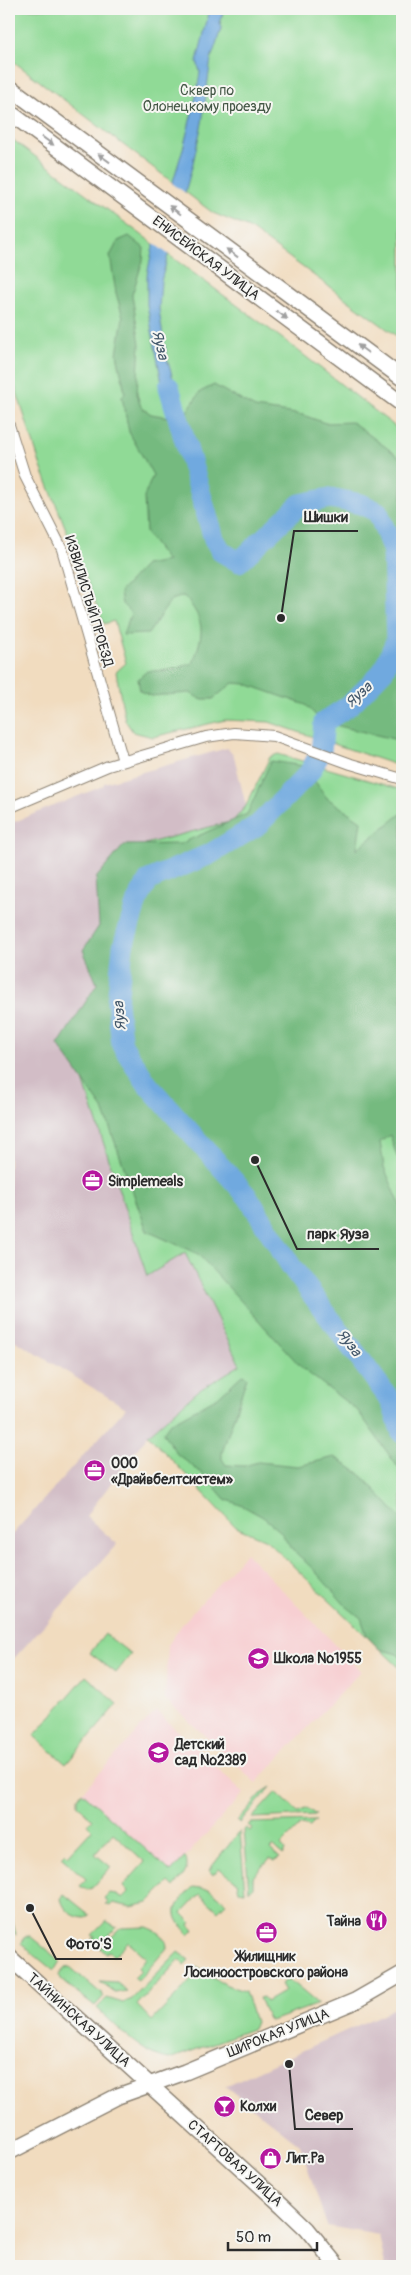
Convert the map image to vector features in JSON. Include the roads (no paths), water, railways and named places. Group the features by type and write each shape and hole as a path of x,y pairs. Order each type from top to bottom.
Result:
{"main road":[{"name":"ЕНИСЕЙСКАЯ УЛИЦА","path":"9,87 402,378"},
{"name":"ЕНИСЕЙСКАЯ УЛИЦА","path":"9,112 402,404"},
{"name":"ТАЙНИНСКАЯ УЛИЦА","path":"9,1957 150,2084"},
{"name":"ШИРОКАЯ УЛИЦА","path":"9,2152 118,2096 185,2072 355,2001 402,1974"},
{"name":"СТАРТОВАЯ УЛИЦА","path":"150,2084 307,2229 337,2266"}],"street":[{"name":"ИЗВИЛИСТЫЙ ПРОЕЗД","path":"9,425 24,476 62,548 110,721 124,761"},
{"path":"9,808 124,761 206,737 234,733 255,733 287,740 351,764 402,779"}],"water":[{"path":"210,9 225,9 220,20 221,29 211,59 202,123 192,167 161,281 159,309 162,330 167,359 183,411 174,415 169,414 165,399 147,305 147,275 152,251 184,145 197,92 200,72 197,61"}],"waterway":[{"name":"Яуза","path":"169,387 214,539 222,552 239,562 300,504 330,498 361,504 378,512 393,551 396,641 383,671 350,705 324,722 321,752 309,773 258,825 210,854 149,880 137,901 123,946 117,1003 122,1045 148,1085 248,1197 291,1266 391,1401 402,1433"}],"place":[{"name":"Шишки","path":"281,618"},
{"name":"парк Яуза","path":"255,1160"},
{"name":"Simplemeals","path":"92,1181"},
{"name":"ООО «Драйвбелтсистем»","path":"95,1471"},
{"name":"Школа №1955","path":"258,1658"},
{"name":"Детский сад №2389","path":"159,1752"},
{"name":"Фото'S","path":"30,1908"},
{"name":"Тайна","path":"377,1921"},
{"name":"Жилищник Лосиноостровского района","path":"266,1933"},
{"name":"Север","path":"289,2064"},
{"name":"Колхи","path":"224,2106"},
{"name":"Лит.Ра","path":"270,2158"}],"park label":[{"name":"Сквер по Олонецкому проезду","path":"207,98"}]}
